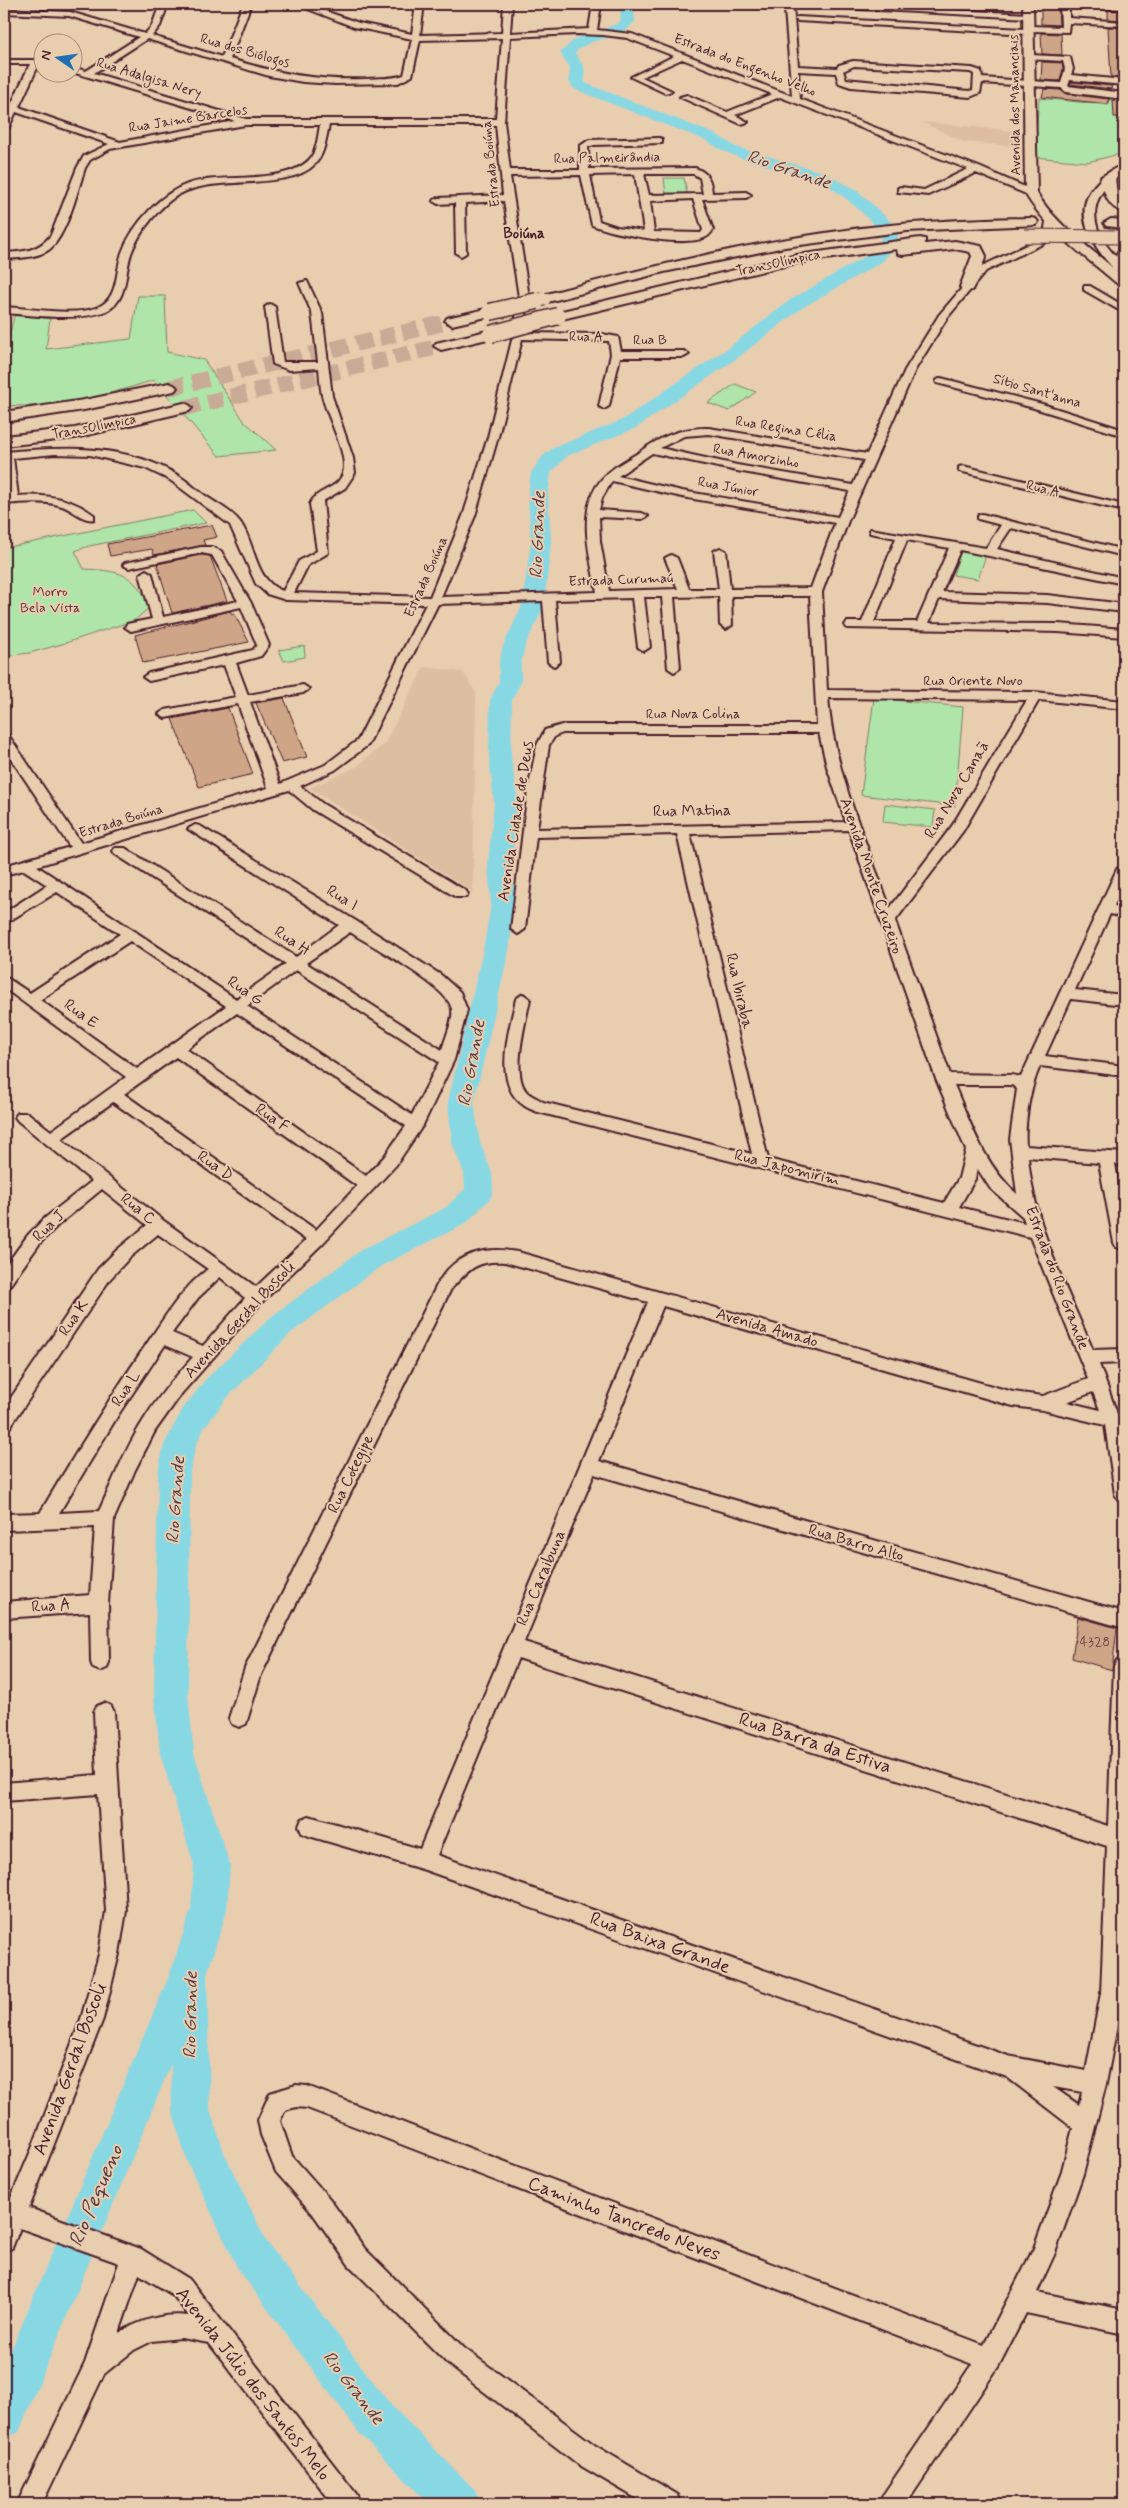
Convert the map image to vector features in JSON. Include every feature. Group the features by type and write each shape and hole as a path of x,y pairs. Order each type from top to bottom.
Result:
{"highway":[{"path":"1108,177 1111,196 1124,208"},
{"path":"911,222 1010,216 1025,212 1034,198"},
{"name":"TransOlímpica","path":"452,320 751,248 867,226 911,222 1031,222 1119,230"},
{"name":"TransOlímpica","path":"998,237 1119,230"},
{"path":"903,247 981,238"},
{"path":"903,247 965,246 976,249 979,256 967,287"},
{"name":"TransOlímpica","path":"441,346 798,259 903,247"},
{"path":"1123,275 1121,260 1124,254"},
{"name":"TransOlímpica","path":"4,417 84,406 169,388"},
{"name":"TransOlímpica","path":"5,450 184,408"}],"main road":[{"name":"Avenida dos Mananciais","path":"1028,4 1030,58 1029,166 1034,198"},
{"path":"1123,275 1101,249 1089,212 1092,196 1108,177 1124,168"},
{"path":"1034,198 1050,218 1096,262 1123,275"}],"street":[{"path":"86,74 154,30 164,4"},
{"path":"225,60 247,4"},
{"name":"Estrada do Engenho Velho","path":"299,4 325,14 416,37 504,36 595,31 629,36 976,169 998,178 1034,198"},
{"path":"325,14 329,4"},
{"name":"Rua dos Biólogos","path":"4,11 70,14 279,76 309,82 398,80 408,76 420,4"},
{"path":"504,36 508,4"},
{"path":"595,31 597,4"},
{"path":"737,4 789,6 796,99"},
{"path":"804,4 1029,26"},
{"path":"1065,24 1064,4 1124,7"},
{"path":"798,19 1029,26 1124,19"},
{"path":"1065,24 1124,24"},
{"path":"1065,24 1078,26"},
{"name":"Estrada Boiúna","path":"4,871 79,850 292,784 327,771 346,759 363,742 434,601 469,516 493,437 518,336 524,297 508,198 507,173 500,122 504,36"},
{"path":"668,91 635,77 682,56"},
{"path":"1030,58 1124,75"},
{"path":"4,62 32,62"},
{"path":"853,63 950,68 974,70 978,73 978,80 976,91 964,94 851,84 842,81 839,71 842,67 853,63"},
{"path":"1068,66 1081,65"},
{"path":"1068,66 1124,82"},
{"path":"1064,86 1068,66"},
{"path":"793,68 839,71"},
{"name":"Rua Adalgisa Nery","path":"82,73 245,122"},
{"path":"4,129 32,75"},
{"path":"978,80 1064,86 1072,90 1124,96"},
{"path":"727,115 794,87"},
{"path":"684,97 744,122"},
{"path":"14,108 118,144"},
{"name":"Rua Jaime Barcelos","path":"4,256 30,254 48,246 56,235 81,168 87,158 97,151 118,144 245,122 500,122"},
{"path":"4,310 87,312 104,308 116,298 128,250 141,228 171,196 203,182 277,176 305,167 313,161 325,123"},
{"path":"659,141 587,144 583,150 585,172 595,223 610,228 649,234 698,237 707,233 697,197"},
{"path":"998,178 1019,177 1029,166"},
{"path":"901,190 925,193 976,169"},
{"path":"639,171 645,198 649,234"},
{"name":"Rua Palmeirândia","path":"507,173 695,171 703,174 708,196"},
{"path":"645,198 746,195"},
{"path":"438,201 508,198"},
{"path":"460,200 461,253"},
{"path":"816,592 856,489 923,348 943,317 967,287 993,262 1025,250 1044,239 1049,234 1050,218"},
{"path":"286,596 304,563 322,553 324,548 316,504 318,499 341,486 349,473 348,458 327,396 317,313 304,283"},
{"path":"1087,288 1124,310"},
{"path":"270,307 278,364 288,367 323,364"},
{"name":"Rua A","path":"518,336 611,338 616,341 616,354 604,406"},
{"name":"Rua B","path":"616,354 684,354"},
{"name":"Sítio Sant'anna","path":"941,381 1038,406 1124,434"},
{"path":"604,596 593,527 597,496 610,477 650,449 679,433 697,430"},
{"name":"Rua Regina Célia","path":"697,430 870,458"},
{"name":"Rua Amorzinho","path":"650,449 737,468 856,489"},
{"path":"5,450 9,500 67,503 80,508 90,517"},
{"name":"Estrada Curumaú","path":"5,450 90,452 126,459 149,466 174,478 235,523 260,582 270,591 286,596 434,601 668,593 816,592"},
{"name":"Rua A","path":"963,469 1124,508"},
{"name":"Rua Júnior","path":"610,477 682,494 842,521"},
{"path":"595,513 642,516"},
{"path":"982,517 1124,553"},
{"path":"990,551 1008,523"},
{"path":"874,531 990,551 1124,581"},
{"path":"867,625 903,536"},
{"path":"922,626 956,546"},
{"path":"129,565 201,550 212,550 217,553 246,603 262,645 261,649 245,658 149,677"},
{"path":"720,551 725,593 726,625"},
{"path":"671,558 685,593"},
{"path":"146,574 158,620"},
{"name":"Avenida Monte Cruzeiro","path":"816,592 824,729 833,767 944,1079 974,1150 996,1184 1030,1214"},
{"path":"668,593 674,668"},
{"path":"638,595 644,647"},
{"path":"934,595 1066,600 1124,608"},
{"path":"545,598 554,662"},
{"path":"130,626 246,603"},
{"path":"850,625 1058,628 1124,633"},
{"path":"230,661 276,789"},
{"path":"166,714 303,689"},
{"name":"Rua Oriente Novo","path":"821,694 1035,696 1124,705"},
{"name":"Rua Nova Canaã","path":"887,922 958,828 1035,696"},
{"name":"Rua Nova Colina","path":"562,729 824,729"},
{"name":"Avenida Cidade de Deus","path":"518,929 535,790 543,745 550,733 562,729"},
{"path":"4,739 79,850"},
{"path":"292,784 318,807 460,894"},
{"name":"Rua Matina","path":"531,833 854,826"},
{"name":"Rua I","path":"195,828 436,979 455,996 460,1010"},
{"name":"Rua Ibiraba","path":"682,829 761,1161"},
{"name":"Rua H","path":"120,851 447,1060"},
{"name":"Rua G","path":"26,865 415,1125"},
{"name":"Estrada do Rio Grande","path":"1124,869 1033,1065 1018,1084 1021,1100 1020,1169 1030,1214 1035,1232 1088,1357 1112,1420 1124,1488"},
{"path":"4,919 56,886"},
{"path":"1106,909 1124,912"},
{"path":"50,1139 351,924"},
{"path":"31,999 129,935"},
{"name":"Rua E","path":"4,981 137,1076"},
{"path":"1067,994 1124,1000"},
{"name":"Rua Japomirim","path":"523,999 513,1047 512,1065 516,1083 522,1095 538,1106 1035,1232"},
{"name":"Avenida Gerdal Boscoli","path":"100,1662 99,1603 105,1519 127,1468 149,1426 176,1388 256,1297 317,1239 390,1162 415,1125 447,1060 460,1010"},
{"name":"Rua F","path":"177,1050 367,1185"},
{"path":"1033,1065 1124,1071"},
{"path":"944,1079 1018,1084"},
{"name":"Rua D","path":"113,1094 317,1239"},
{"name":"Rua C","path":"23,1117 158,1225 256,1297"},
{"path":"950,1209 967,1179 974,1150"},
{"path":"1019,1151 1124,1159"},
{"path":"1106,1157 1122,1244 1124,1243"},
{"name":"Rua J","path":"4,1280 34,1239 51,1222 103,1180"},
{"name":"Rua K","path":"4,1422 104,1274 123,1254 158,1225"},
{"name":"Avenida Amado","path":"492,1254 518,1258 1013,1398 1043,1402 1112,1420"},
{"name":"Rua Cotegipe","path":"239,1718 252,1674 445,1285 459,1269 473,1259 492,1254"},
{"name":"Rua L","path":"46,1519 128,1384 161,1336 185,1302 199,1286 219,1269"},
{"name":"Rua Caraibuna","path":"425,1860 658,1297"},
{"path":"161,1336 207,1355"},
{"path":"1088,1357 1124,1356"},
{"name":"Avenida Amado","path":"1043,1402 1098,1383"},
{"name":"Rua Barro Alto","path":"588,1465 1124,1620"},
{"path":"4,1522 46,1519 105,1519"},
{"name":"Rua A","path":"4,1610 99,1603"},
{"name":"Rua Barra da Estiva","path":"512,1647 1116,1839"},
{"path":"892,2504 990,2359 1044,2253 1072,2174 1095,2084 1112,1993 1120,1862 1116,1839 1124,1666"},
{"name":"Avenida Gerdal Boscoli","path":"4,2240 43,2148 92,2018 109,1954 116,1911 104,1712"},
{"path":"4,1792 107,1784"},
{"name":"Rua Baixa Grande","path":"309,1826 425,1860 1008,2067 1095,2084"},
{"name":"Rua Baixa Grande","path":"1008,2067 1085,2123"},
{"name":"Caminho Tancredo Neves","path":"269,2120 278,2101 296,2096 306,2097 990,2359"},
{"path":"269,2120 272,2135 284,2164 321,2206 357,2257 456,2356 587,2455 669,2504"},
{"name":"Avenida Júlio dos Santos Melo","path":"15,2215 51,2226 123,2253 181,2287 348,2504"},
{"path":"29,2504 95,2367 123,2253"},
{"path":"1020,2300 1124,2322"},
{"path":"95,2367 120,2344 150,2328 188,2326 217,2333"}],"shaded area":[{"path":"922,122 1015,131 1015,146 964,142"},
{"path":"424,667 463,672 476,693 473,892 310,788 356,767 385,743"}],"green space":[{"path":"1110,97 1124,98 1124,153 1087,162 1034,157 1039,98 1109,105"},
{"path":"664,178 684,178 687,194 666,194"},
{"path":"138,296 165,296 167,352 204,360 244,421 276,450 219,456 154,380 62,404 4,405 4,356 15,313 50,319 46,349 131,339"},
{"path":"735,384 756,392 729,411 708,403"},
{"name":"Morro Bela Vista","path":"193,510 206,523 89,546 75,551 84,569 116,573 131,580 138,587 150,607 135,620 62,644 29,653 4,656 4,548"},
{"path":"961,551 986,555 978,579 953,575"},
{"path":"304,646 305,657 284,661 279,650"},
{"path":"874,698 963,707 955,806 861,795"},
{"path":"885,804 935,810 933,827 883,822"}],"building":[{"path":"1041,7 1058,8 1059,25 1041,24"},
{"path":"1108,10 1124,11 1124,20 1108,19"},
{"path":"1108,27 1124,28 1124,78 1111,77"},
{"path":"1041,33 1061,34 1062,55 1042,54"},
{"path":"1042,62 1062,63 1063,69 1060,81 1041,80"},
{"path":"1071,82 1112,86 1111,89 1070,84"},
{"path":"1044,89 1060,90 1066,94 1109,99 1108,104 1042,97"},
{"path":"1113,100 1124,101 1124,117 1114,117"},
{"path":"212,525 217,537 203,540 205,545 154,555 152,549 110,556 107,544"},
{"path":"201,555 210,556 227,601 172,613 157,564"},
{"path":"230,611 232,614 234,613 249,642 143,663 135,635"},
{"path":"284,698 307,757 282,763 256,703"},
{"path":"228,708 253,774 199,787 172,719"},
{"path":"1078,1617 1117,1628 1112,1670 1072,1658"}],"waterway":[{"name":"Rio Grande","path":"459,2504 375,2419 252,2255 207,2161 191,2110 188,1974 209,1910 212,1865 177,1753 171,1695 171,1571 174,1472 180,1445 193,1419 216,1389 281,1325 371,1258 455,1216 479,1192 478,1173 466,1143 461,1102 496,950 503,905 500,864 506,803 500,756 501,700 510,682 510,663 514,646 533,606 541,542 538,495 541,473 549,461 560,452 629,424 734,352 796,304 877,257 889,243 890,235 887,228 852,194 819,176 730,150 712,138 579,86 576,81 577,67 567,53 580,42 622,27 628,21 627,10 632,4"},
{"name":"Rio Pequeno","path":"4,2417 184,1986"}],"tunnel":[{"path":"169,388 452,321"},
{"path":"184,408 441,346"}],"district":[{"name":"Boiúna","path":"524,234"}]}
